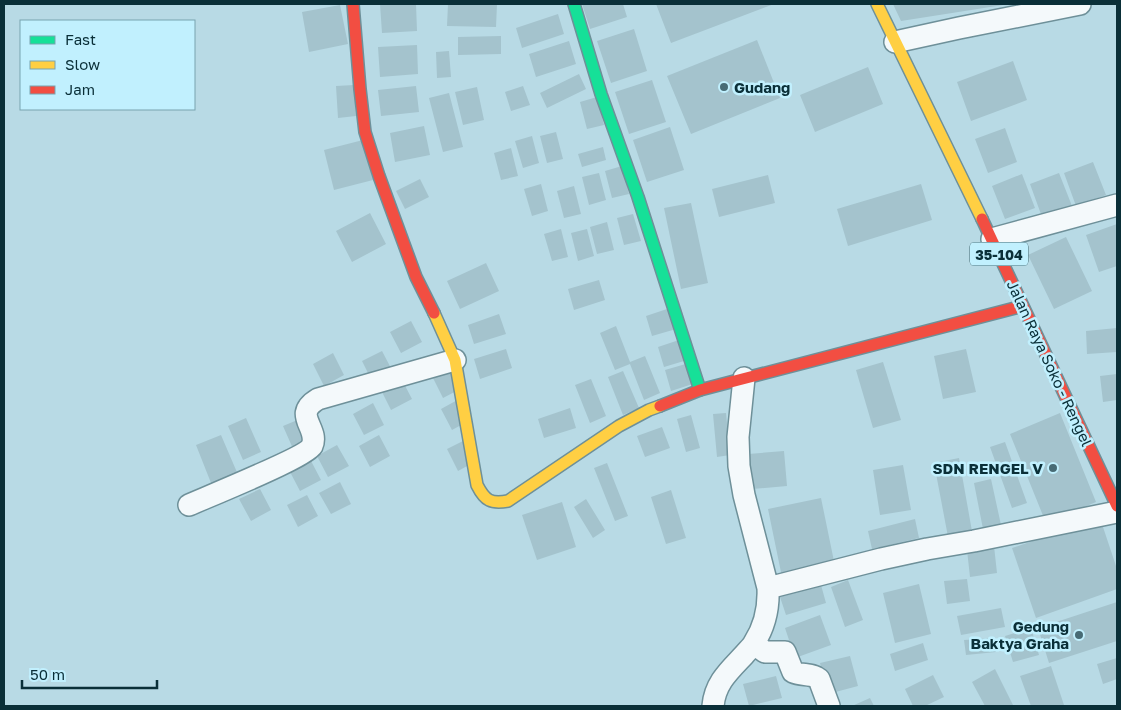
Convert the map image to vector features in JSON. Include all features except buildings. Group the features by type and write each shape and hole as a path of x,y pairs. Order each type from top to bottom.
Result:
{"street":[{"path":"353,4 365,132 416,277 456,360 477,485 481,494 488,501 496,504 508,501 619,426 649,410 700,390 1023,306"},
{"path":"574,4 601,94 638,197 700,390"},
{"name":"Jalan Raya Soko - Rengel","path":"876,4 992,239 1117,506"},
{"path":"895,42 1080,4"},
{"path":"992,239 1117,205"},
{"path":"190,505 304,454 311,447 313,437 306,417 307,410 310,404 318,399 456,360"},
{"path":"712,706 722,679 754,644 767,616 769,602 768,588 744,495 739,466 738,437 744,378"},
{"path":"768,588 872,561 1117,512"},
{"path":"754,644 765,652 785,652 793,672 816,676 819,679 829,706"}],"traffic: fast":[{"path":"574,4 601,94 638,197 700,390"}],"traffic: slow":[{"path":"877,4 982,219"},
{"path":"434,313 455,360 477,485 483,495 489,500 497,502 508,501 619,426 660,406"}],"traffic: jam":[{"path":"353,4 365,132 416,277 434,313"},
{"path":"982,219 1117,506"},
{"path":"660,406 700,390 1023,306"}],"place":[{"name":"Gudang","path":"724,87"},
{"name":"SDN RENGEL V","path":"1053,468"},
{"name":"Gedung Baktya Graha","path":"1079,635"}]}
